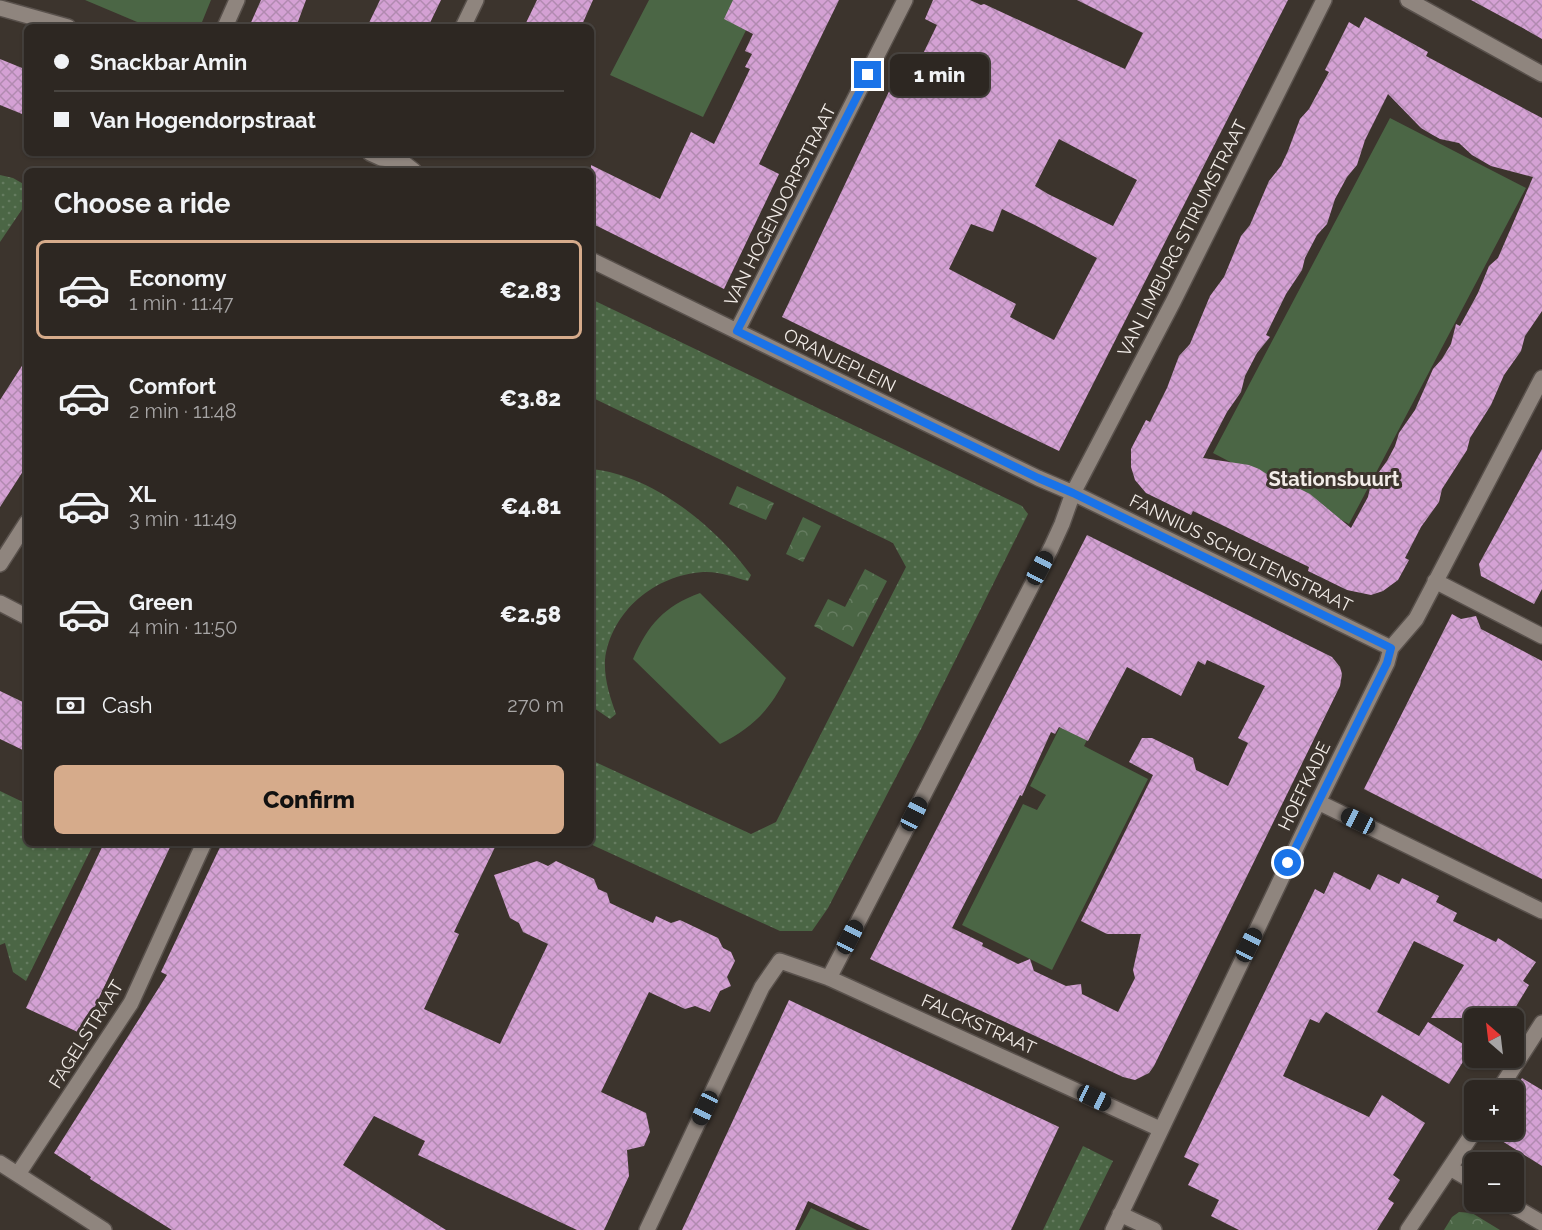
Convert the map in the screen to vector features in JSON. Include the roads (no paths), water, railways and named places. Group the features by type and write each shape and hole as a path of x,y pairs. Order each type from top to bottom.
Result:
{"street":[{"path":"226,24 237,0"},
{"path":"464,24 476,0"},
{"name":"VAN HOGENDORPSTRAAT","path":"737,331 904,0"},
{"name":"VAN LIMBURG STIRUMSTRAAT","path":"829,978 1051,548 1073,493 1173,302 1324,0"},
{"path":"1408,0 1542,74"},
{"path":"0,8 57,24"},
{"path":"376,156 381,159 402,156 412,168"},
{"name":"ORANJEPLEIN","path":"594,261 1073,493"},
{"name":"HOEFKADE","path":"1113,1230 1387,663 1391,648 1416,618 1536,404 1542,378"},
{"name":"FANNIUS SCHOLTENSTRAAT","path":"1073,493 1391,648"},
{"path":"0,564 24,527"},
{"path":"1435,581 1542,636"},
{"path":"0,603 24,615"},
{"path":"1318,802 1542,911"},
{"name":"FAGELSTRAAT","path":"18,1174 131,1003 203,846"},
{"name":"FALCKSTRAAT","path":"647,1230 762,987 780,961 829,978 1160,1129"},
{"path":"1505,1080 1542,1023"},
{"path":"1408,1230 1468,1140"},
{"path":"0,1163 104,1230"},
{"path":"1450,1168 1464,1176"},
{"path":"1523,1212 1542,1223"},
{"path":"1120,1214 1154,1230"}],"district":[{"name":"Stationsbuurt","path":"1334,479"}]}
